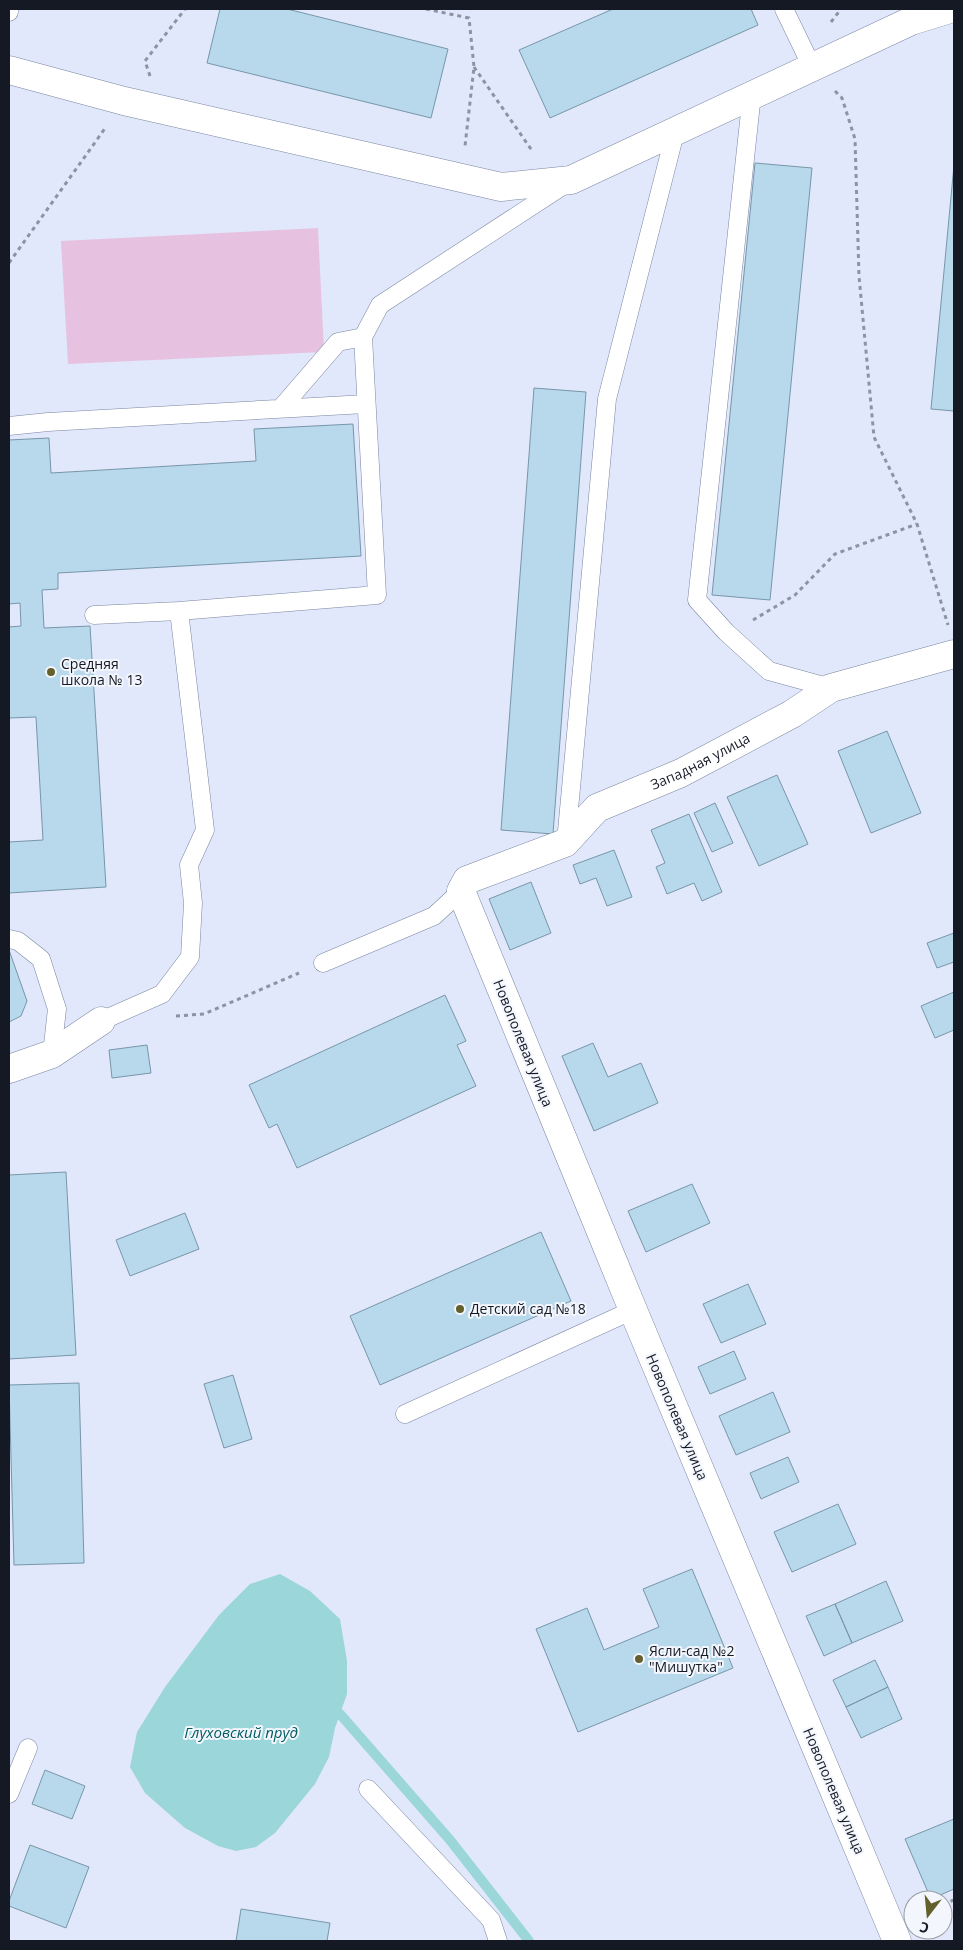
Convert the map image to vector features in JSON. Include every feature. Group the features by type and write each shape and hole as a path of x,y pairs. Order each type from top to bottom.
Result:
{"street":[{"path":"9,70 124,100 501,187 571,180 911,21 950,9"},
{"name":"Западная улица","path":"461,892 467,880 566,842 597,808 681,773 792,714 831,688 951,641"},
{"name":"Новополевая улица","path":"461,892 633,1310 897,1941"},
{"path":"9,1069 52,1054 101,1021"}],"lane":[{"path":"784,9 812,67"},
{"path":"752,94 697,600 726,632 769,671 831,688"},
{"path":"566,842 607,399 675,133"},
{"path":"94,615 179,611 377,595 363,337 380,305 571,180"},
{"path":"281,408 338,342 363,337"},
{"path":"9,426 48,422 366,404"},
{"path":"101,1021 162,994 190,957 193,903 189,865 205,830 179,611"},
{"path":"323,963 434,916 461,892"},
{"path":"9,939 18,941 41,959 57,1009 52,1054"},
{"path":"405,1414 633,1310"},
{"path":"9,1794 28,1748"},
{"path":"368,1789 491,1920 498,1941"}],"path":[{"path":"426,9 469,18 474,67 465,150"},
{"path":"474,67 533,153"},
{"path":"812,67 842,98 855,140 859,276 874,437 917,524 951,641"},
{"path":"9,263 124,100 150,76"},
{"path":"726,632 760,617 795,595 834,554 917,524"},
{"path":"167,1016 204,1014 323,963"}],"shaded area":[{"path":"318,228 324,352 68,364 61,241"}],"water":[{"name":"Глуховский пруд","path":"280,1574 310,1591 340,1619 347,1661 347,1694 335,1728 329,1757 315,1784 275,1833 256,1847 236,1851 218,1846 185,1828 145,1793 130,1767 137,1732 165,1687 219,1615 250,1584"}],"building":[{"path":"220,9 287,9 448,49 431,118 207,63"},
{"path":"613,9 751,9 758,25 550,118 519,50"},
{"path":"755,163 812,168 770,600 712,595"},
{"path":"954,165 954,411 931,409"},
{"path":"534,388 586,392 553,834 501,830"},
{"name":"Средняя школа № 13","path":"353,424 361,556 58,573 58,589 42,590 44,628 90,626 106,887 9,893 9,842 43,840 36,717 9,718 9,627 21,626 20,603 9,604 9,440 49,438 51,473 256,461 254,429"},
{"path":"887,731 921,813 871,833 838,751"},
{"path":"777,775 808,844 759,866 727,797"},
{"path":"715,803 733,843 712,852 694,813"},
{"path":"689,814 722,892 702,901 694,883 667,894 656,867 665,863 651,830"},
{"path":"614,850 632,897 607,906 596,878 580,884 573,865"},
{"path":"531,882 551,933 510,950 489,899"},
{"path":"954,933 954,962 937,968 927,943"},
{"path":"9,950 27,1001 21,1016 9,1022"},
{"path":"954,992 954,1030 935,1038 921,1006"},
{"path":"445,995 466,1041 457,1045 476,1086 297,1168 277,1124 269,1128 249,1085"},
{"path":"593,1043 608,1077 641,1063 658,1103 594,1131 562,1056"},
{"path":"147,1045 151,1073 112,1078 109,1050"},
{"path":"66,1172 76,1355 9,1359 9,1175"},
{"path":"692,1184 710,1223 646,1252 628,1211"},
{"path":"185,1213 199,1249 130,1276 116,1240"},
{"name":"Детский сад №18","path":"541,1232 571,1301 380,1385 350,1316"},
{"path":"748,1284 766,1324 721,1343 703,1304"},
{"path":"734,1351 746,1379 710,1394 698,1367"},
{"path":"233,1375 252,1439 224,1448 204,1384"},
{"path":"79,1383 84,1563 14,1565 9,1385"},
{"path":"773,1392 790,1432 736,1455 719,1416"},
{"path":"788,1457 799,1482 761,1499 750,1473"},
{"path":"838,1504 856,1544 792,1572 774,1532"},
{"name":"Ясли-сад №2 \"Мишутка\"","path":"692,1569 733,1668 578,1732 536,1629 587,1608 604,1650 659,1627 643,1589"},
{"path":"886,1581 903,1621 852,1643 835,1604"},
{"path":"835,1604 852,1643 824,1656 806,1616"},
{"path":"875,1660 888,1687 846,1707 833,1680"},
{"path":"888,1687 902,1719 861,1738 846,1707"},
{"path":"45,1770 85,1786 72,1819 32,1804"},
{"path":"954,1819 954,1889 927,1890 905,1839"},
{"path":"30,1845 89,1867 66,1928 9,1906 9,1901"},
{"path":"241,1909 330,1923 327,1941 236,1941"}],"waterway":[{"path":"340,1714 450,1840 529,1941"}],"place":[{"name":"Средняя школа № 13","path":"51,672"},
{"name":"Детский сад №18","path":"460,1309"},
{"name":"Ясли-сад №2 \"Мишутка\"","path":"639,1659"}]}
